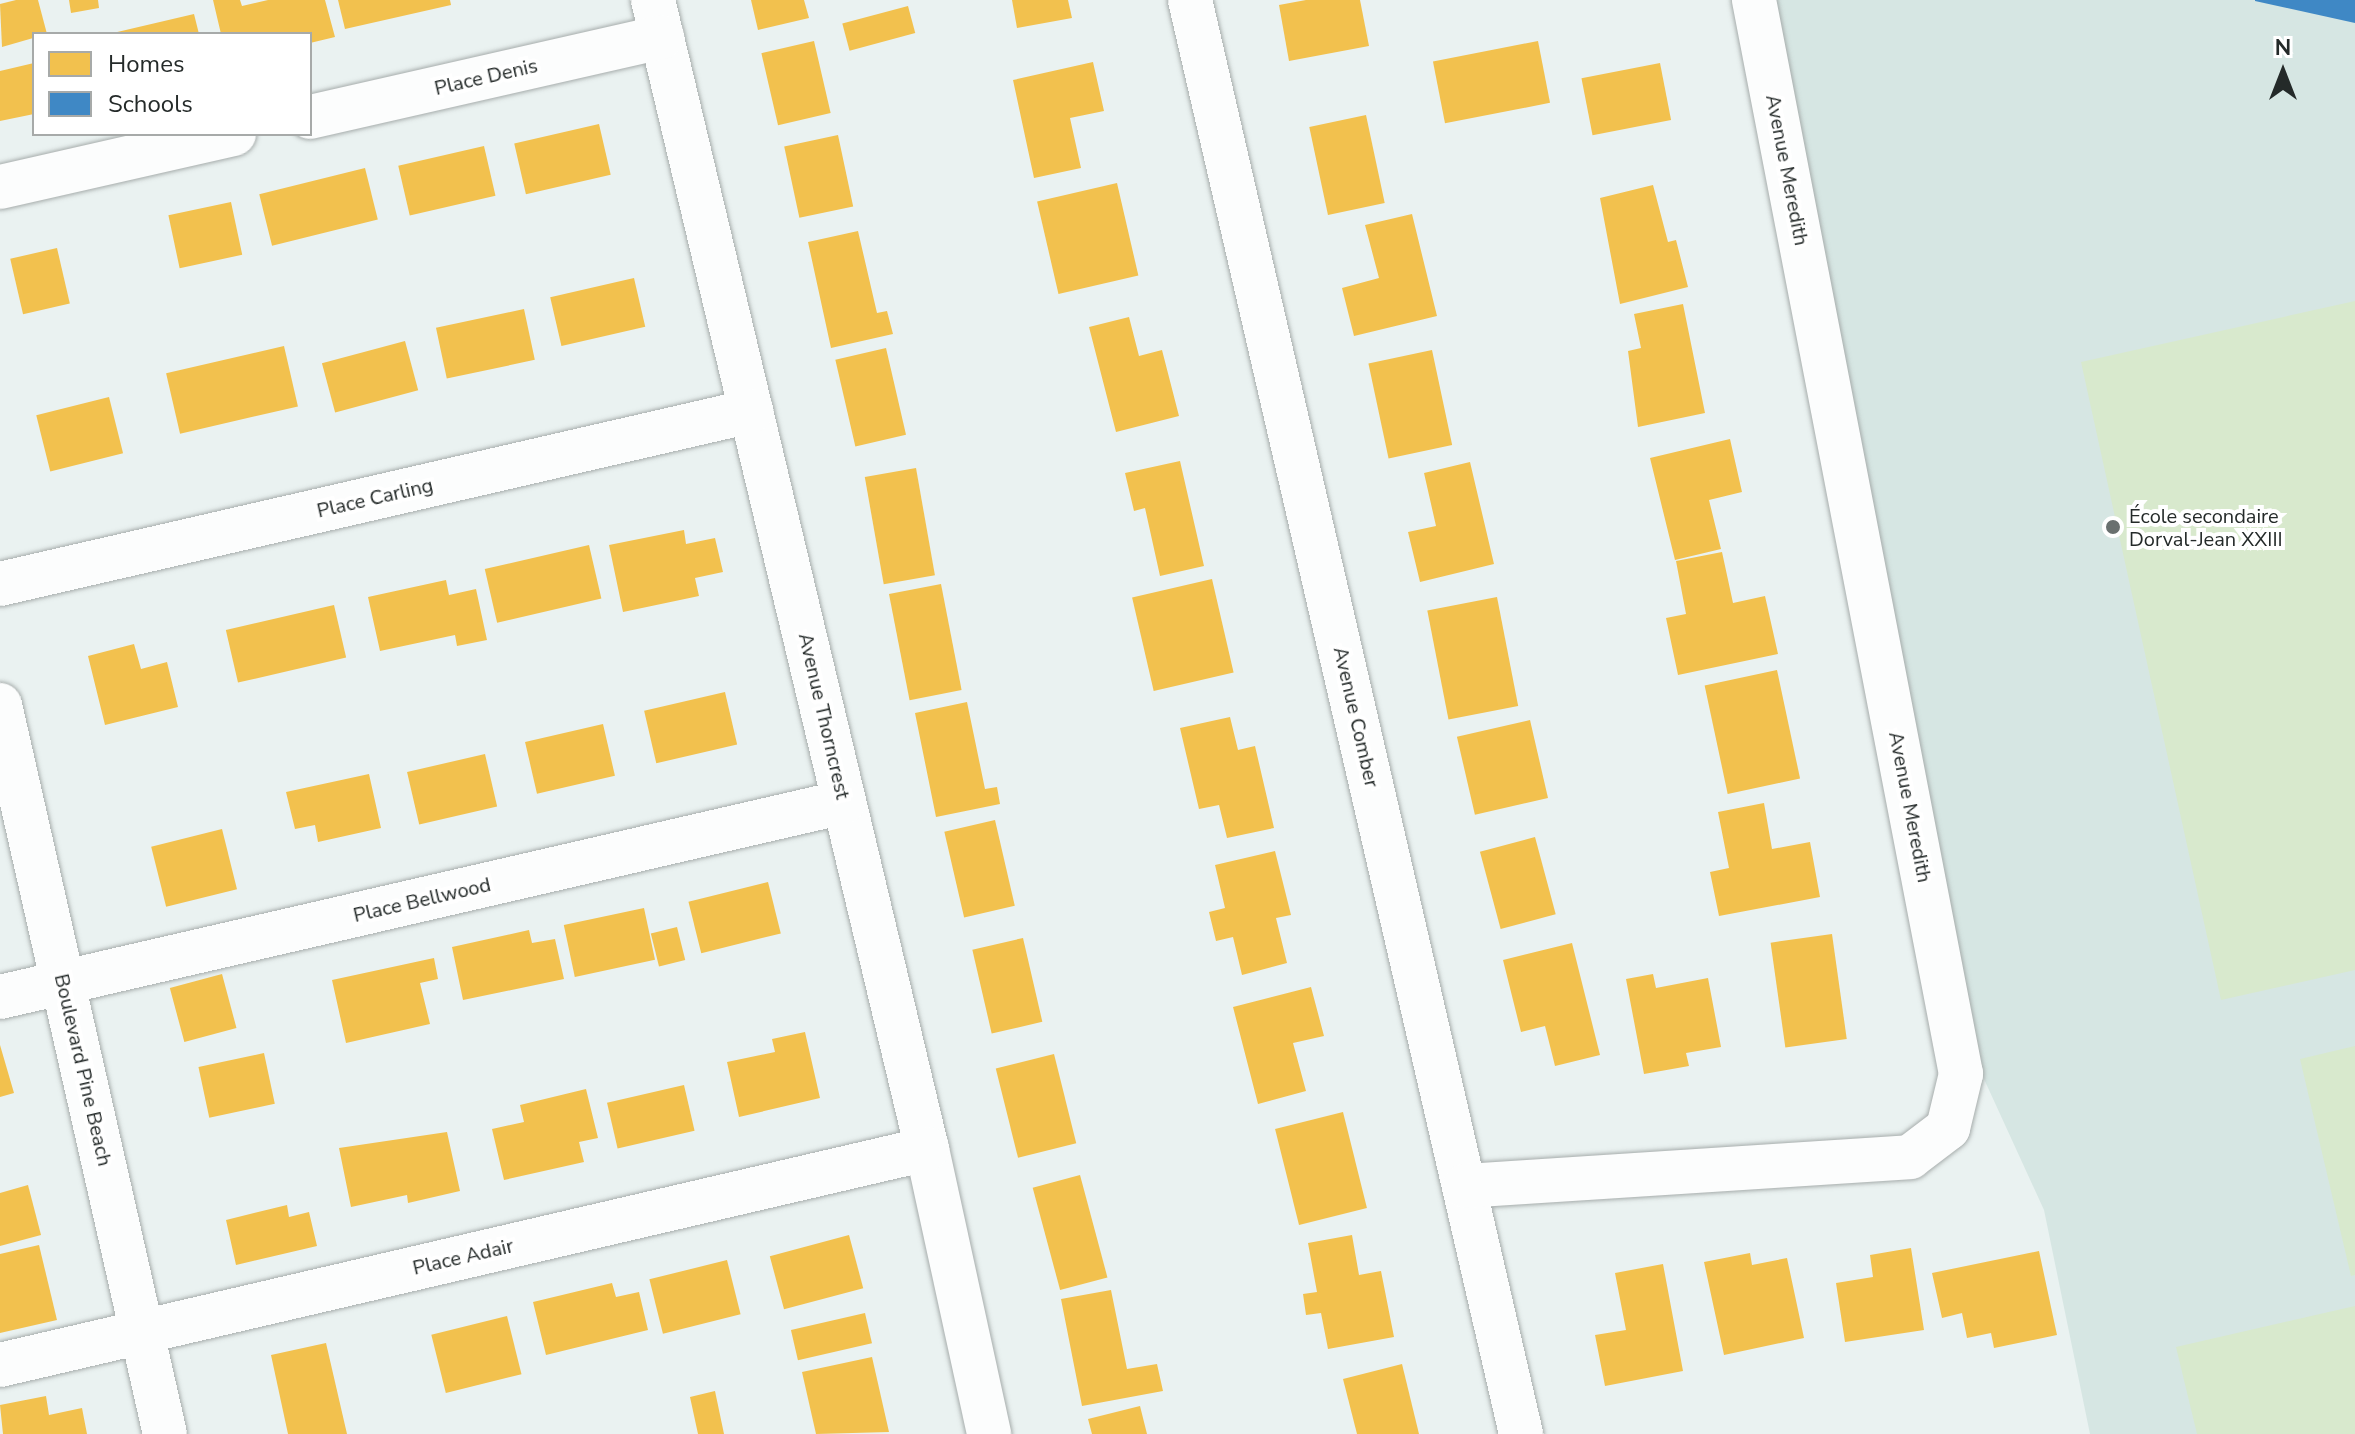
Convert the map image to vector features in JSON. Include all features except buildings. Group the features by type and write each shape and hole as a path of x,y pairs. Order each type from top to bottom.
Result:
{"street":[{"name":"Avenue Comber","path":"1190,0 1521,1434"},
{"name":"Avenue Meredith","path":"1465,1186 1910,1157 1948,1128 1961,1074 1754,0"},
{"name":"Place Denis","path":"312,116 658,18"},
{"name":"Avenue Thorncrest","path":"658,18 927,1149 989,1434"},
{"path":"0,187 225,136"},
{"name":"Place Carling","path":"0,584 751,411"},
{"name":"Boulevard Pine Beach","path":"0,705 165,1434"},
{"name":"Place Bellwood","path":"0,997 844,802"},
{"name":"Place Adair","path":"0,1365 927,1149"}],"shaded area":[{"name":"École secondaire Dorval-Jean XXIII","path":"1770,0 2355,0 2355,1434 2090,1434 2044,1210 1973,1055"}],"green space":[{"path":"2355,301 2355,970 2221,1000 2081,362"},
{"path":"2355,1046 2355,1275 2351,1276 2300,1059"},
{"path":"2355,1306 2355,1434 2197,1434 2176,1347"}],"place":[{"name":"École secondaire Dorval-Jean XXIII","path":"2113,527"}]}
